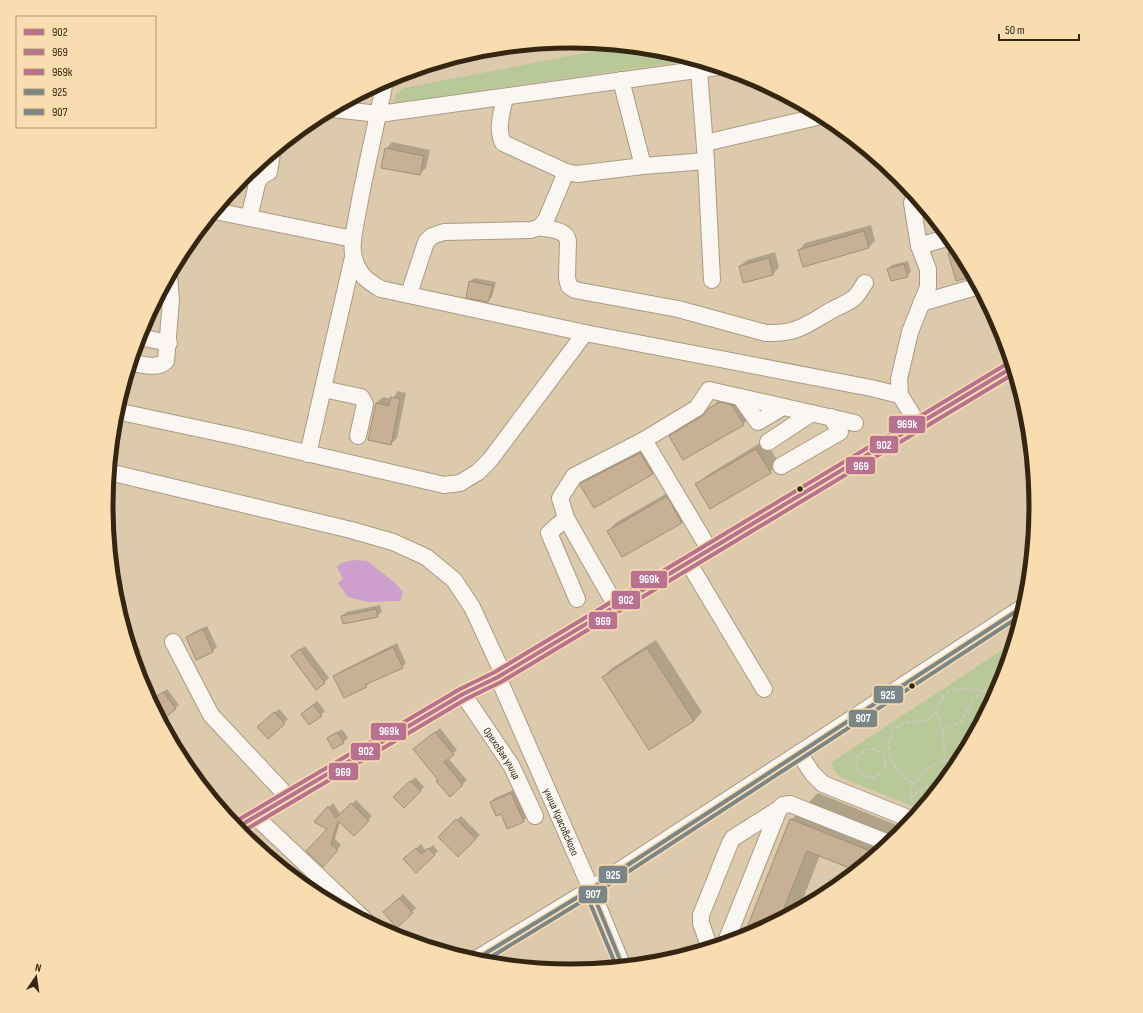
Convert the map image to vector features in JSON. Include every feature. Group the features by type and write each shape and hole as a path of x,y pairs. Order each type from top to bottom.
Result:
{"street":[{"path":"341,110 379,114 707,69"},
{"path":"700,70 712,280"},
{"path":"621,80 643,166"},
{"path":"308,454 353,257 353,239 361,191 384,88"},
{"path":"505,97 499,128 499,136 503,143 566,172 577,174 643,166 706,161"},
{"path":"705,143 814,118"},
{"path":"249,218 258,180 269,172 271,160"},
{"path":"409,294 426,242 432,236 444,232 531,230 540,227 546,220 566,172"},
{"path":"251,179 258,180"},
{"path":"913,201 912,203 919,246 928,269 928,287 910,332 900,379 900,395 918,424"},
{"path":"221,211 353,239"},
{"path":"540,227 563,233 567,236 566,278 569,286 575,290 678,309 766,333 791,332 804,327 832,309 855,298 865,283"},
{"path":"919,246 944,239"},
{"path":"353,257 358,272 368,281 381,289 585,333 871,388 900,395"},
{"path":"136,364 157,366 166,361 169,343 171,300 170,285"},
{"path":"921,303 974,287"},
{"path":"123,413 238,437 444,485 460,483 478,472 490,460 585,333"},
{"path":"145,338 169,343"},
{"path":"241,825 463,694 501,675 1009,369"},
{"path":"322,389 364,400 365,404 358,436"},
{"path":"616,606 566,518 560,498 574,476 644,440 697,408 709,390 740,397 758,422 783,407 855,423"},
{"path":"768,442 812,413"},
{"path":"781,466 840,432 831,418"},
{"path":"644,440 709,550"},
{"name":"улица Красовского","path":"114,473 351,530 393,542 426,558 454,580 472,607 621,962"},
{"path":"566,518 549,533 577,599"},
{"path":"688,562 764,688"},
{"path":"481,956 591,889 1017,611"},
{"path":"173,642 211,714 288,797"},
{"name":"Ореховая улица","path":"463,694 511,766 535,816"},
{"path":"799,753 812,773 823,784 908,818"},
{"path":"708,944 700,918 730,843 733,838 783,805 790,804 885,841"},
{"path":"732,936 779,809"},
{"path":"256,816 355,911"}],"path":[{"path":"1007,386 1017,402"},
{"path":"913,783 904,778 897,771 890,756 888,744 892,733 901,724 928,720 936,712 938,704 944,696 951,691 959,689 984,691 992,690"},
{"path":"943,729 959,723 963,719 973,700 984,691"},
{"path":"936,712 943,729 946,761"},
{"path":"869,749 876,749 882,753 885,759 885,766 882,772 877,776 870,777 864,774 859,770 857,763 858,756 863,751 869,749"},
{"path":"885,759 890,756"},
{"path":"919,805 912,802 910,798 913,783 928,769 946,761 953,761"},
{"path":"779,793 797,783"},
{"path":"910,798 922,788 936,785"},
{"path":"607,907 610,902 727,826"},
{"path":"806,901 814,880 820,877 834,882"},
{"path":"821,891 825,887 824,878"}],"green space":[{"path":"604,49 631,52 681,62 394,103 396,94 404,88"},
{"path":"1008,646 995,682 969,736 935,786 917,808 839,776 833,768 832,762"}],"shaded area":[{"path":"354,560 367,561 394,582 403,592 400,601 368,602 348,597 338,583 343,579 337,567 341,563"}],"building":[{"path":"385,148 424,156 420,175 381,168"},
{"path":"864,231 869,248 803,267 798,250"},
{"path":"953,252 969,277 956,281 948,253"},
{"path":"769,258 773,275 743,283 739,266"},
{"path":"904,264 908,277 891,281 887,269"},
{"path":"469,281 493,286 488,302 466,298"},
{"path":"391,397 400,399 391,445 368,440 376,403 389,406"},
{"path":"720,402 732,405 744,425 683,460 669,436 702,416 708,409"},
{"path":"756,449 771,473 710,509 695,484"},
{"path":"640,453 653,474 594,508 580,485 581,483"},
{"path":"667,496 682,523 622,557 607,531"},
{"path":"376,609 378,617 343,624 341,616"},
{"path":"203,629 213,652 196,660 186,637"},
{"path":"393,647 403,668 365,685 367,687 344,698 333,676"},
{"path":"647,648 694,721 649,750 602,677"},
{"path":"300,649 325,683 316,690 291,656"},
{"path":"163,692 176,709 165,718 155,698"},
{"path":"313,705 322,716 309,725 301,714"},
{"path":"274,712 285,724 268,739 257,727"},
{"path":"337,732 344,743 333,749 327,738"},
{"path":"435,732 454,755 444,762 463,785 450,797 436,781 438,780 413,749"},
{"path":"410,781 421,791 404,808 393,797"},
{"path":"511,793 524,822 507,829 501,814 496,816 490,802"},
{"path":"351,803 369,821 354,836 338,821 331,844 338,850 323,867 306,851 327,829 314,822 328,806 336,818"},
{"path":"456,819 476,839 458,857 438,837"},
{"path":"790,819 873,852 852,869 807,851 782,914 753,927 748,925"},
{"path":"416,848 421,854 428,848 435,855 416,873 403,859"},
{"path":"399,898 413,913 397,928 383,912"}],"transit line":[{"name":"969к","path":"237,820 460,689 495,672 1007,364"},
{"name":"902","path":"241,825 463,694 498,677 1009,369"},
{"name":"969","path":"246,830 466,699 501,682 1011,376"},
{"name":"925","path":"481,956 591,889 1017,611"},
{"name":"907","path":"490,957 594,894 1015,619"},
{"name":"925","path":"591,889 621,962"},
{"name":"907","path":"585,891 615,963"}]}
